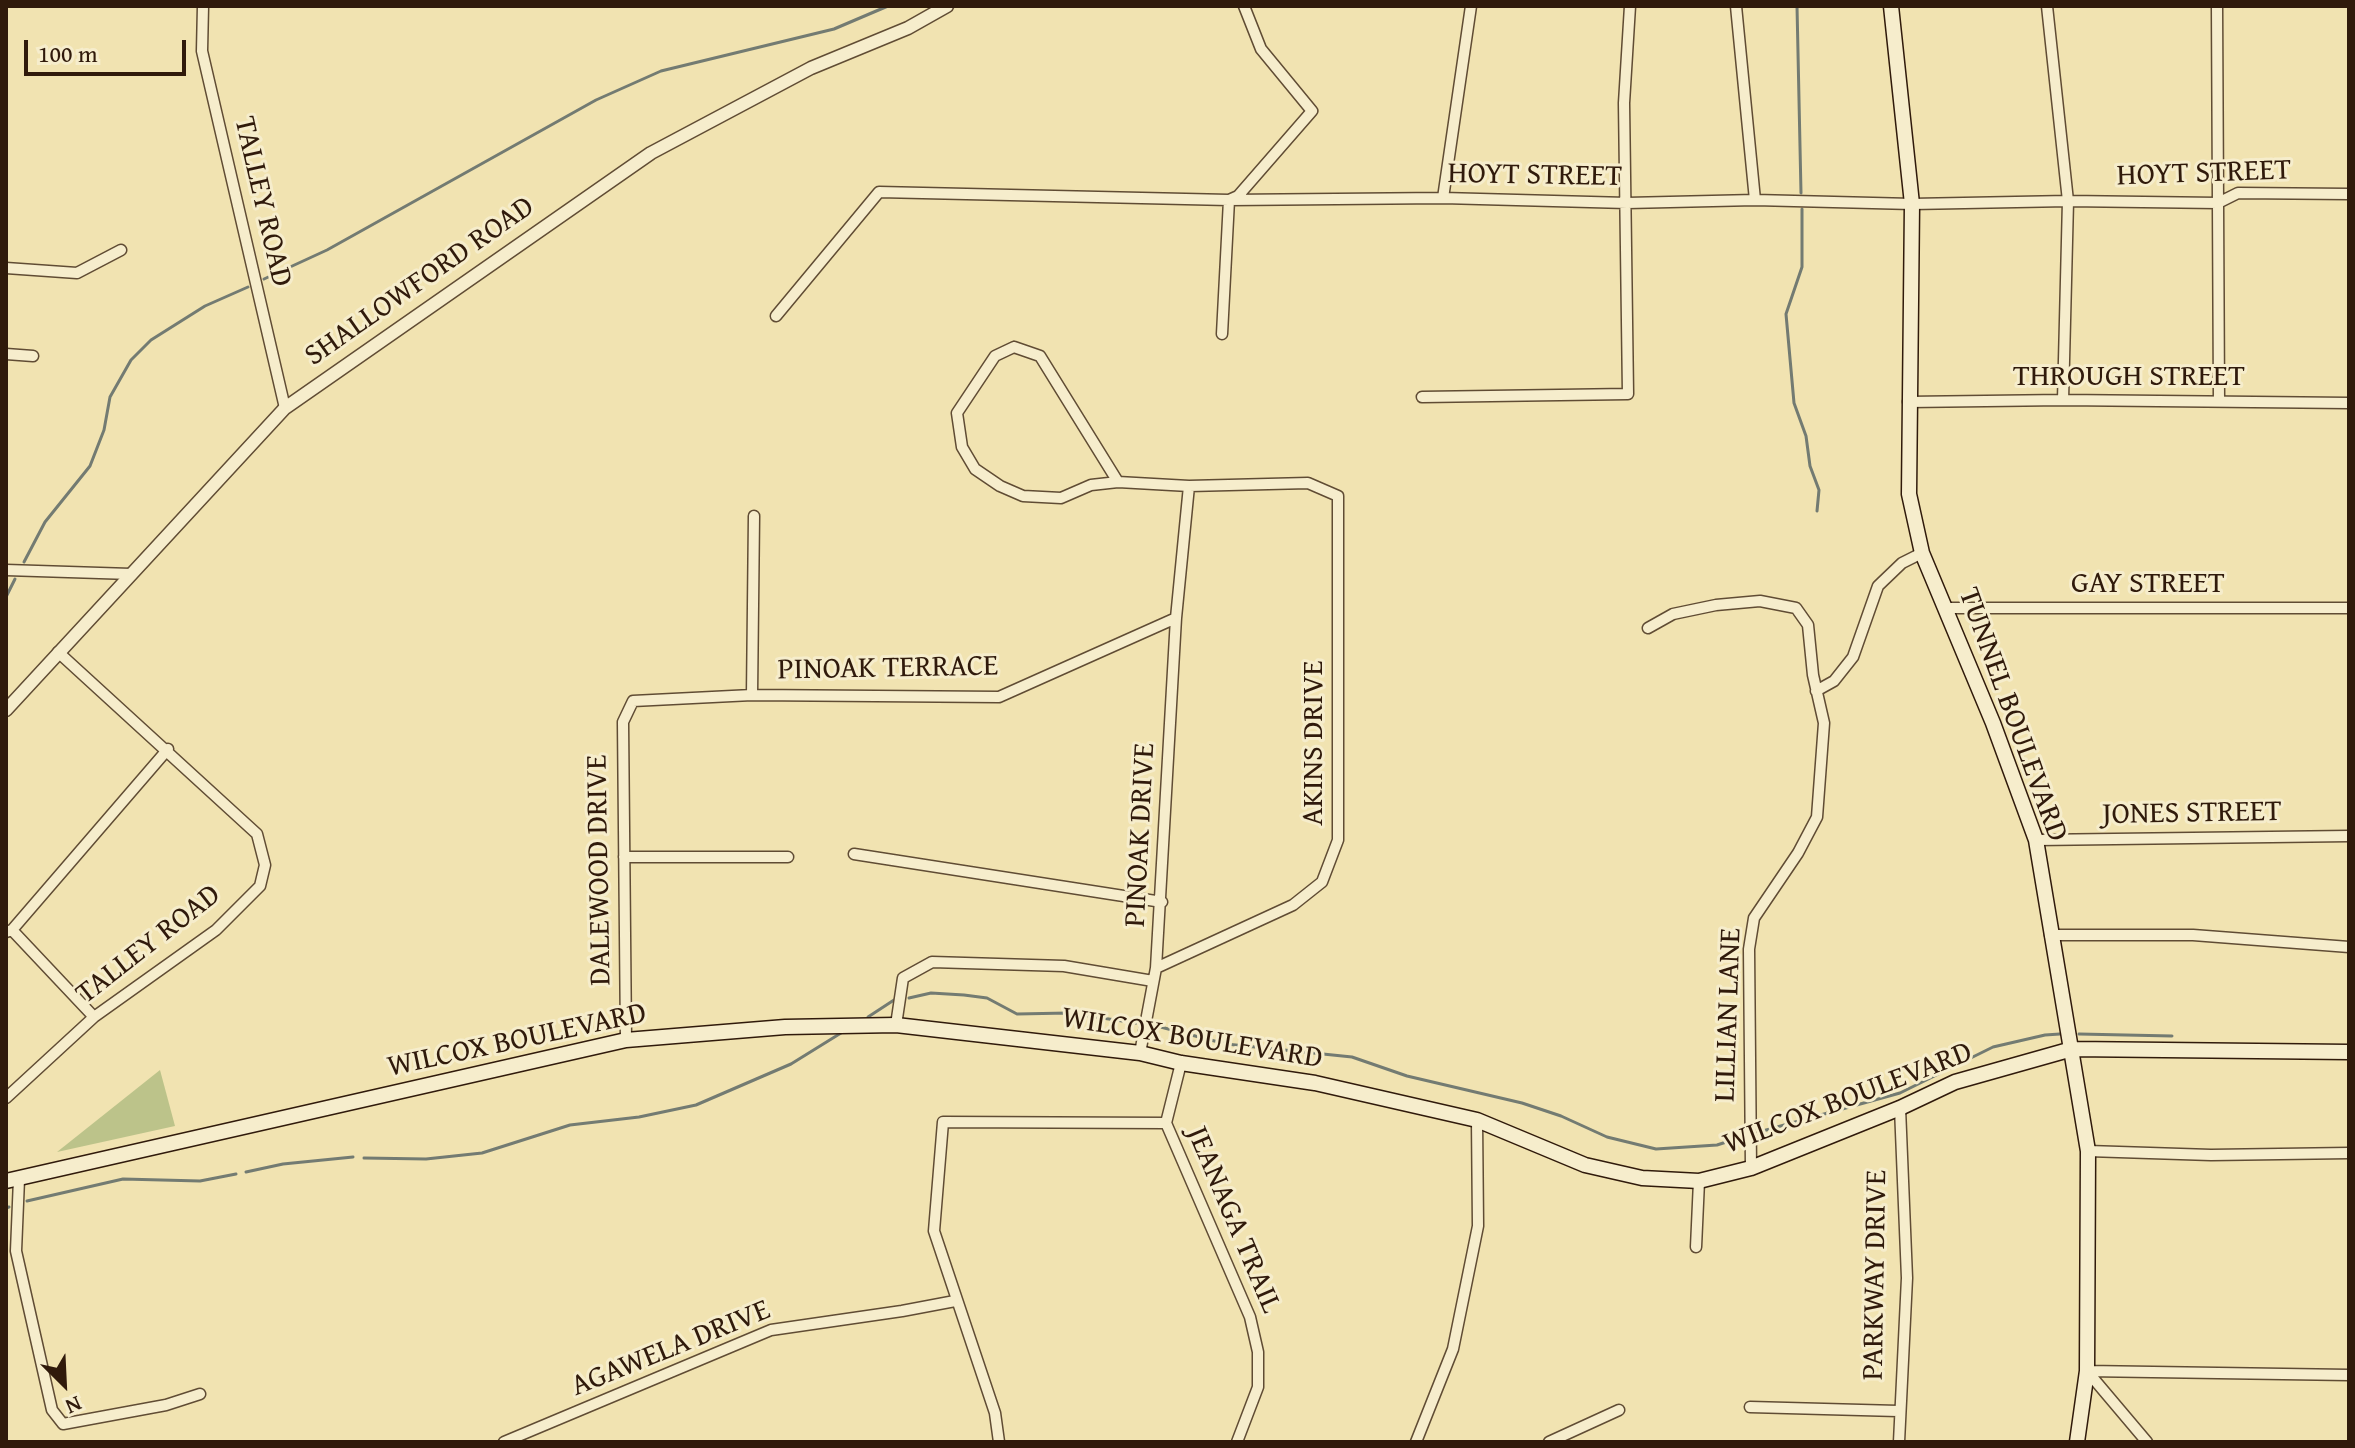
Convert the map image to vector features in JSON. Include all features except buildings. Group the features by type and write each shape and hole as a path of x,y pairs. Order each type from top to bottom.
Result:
{"main road":[{"name":"TUNNEL BOULEVARD","path":"1891,6 1912,204 1909,494 1922,553 1947,608 2036,840 2088,1151 2087,1371 2077,1442"},
{"name":"WILCOX BOULEVARD","path":"13,1180 626,1040 785,1027 896,1025 1140,1053 1181,1063 1315,1083 1477,1120 1585,1165 1642,1178 1699,1181 1751,1168 1900,1108 1955,1082 2072,1049 2349,1052"}],"street":[{"name":"TALLEY ROAD","path":"203,6 202,51 285,408"},
{"name":"SHALLOWFORD ROAD","path":"6,710 285,408 651,153 811,68 908,28 947,6"},
{"path":"1222,334 1229,200 1238,196 1312,111 1261,49 1244,6"},
{"path":"1443,198 1471,6"},
{"path":"1422,397 1628,394 1624,103 1630,6"},
{"path":"1736,6 1755,200"},
{"path":"2047,6 2068,201 2063,400"},
{"path":"2217,6 2219,401"},
{"name":"HOYT STREET","path":"776,316 879,192 1229,200 1443,198 1627,203 1755,200 1912,204 2068,201 2218,203 2238,193 2349,194"},
{"path":"6,268 77,273 121,250"},
{"path":"1118,482 1040,356 1014,347 995,356 957,413 962,447 975,469 1000,486 1023,496 1061,498 1091,485 1118,482 1189,486"},
{"path":"6,354 33,356"},
{"name":"THROUGH STREET","path":"1908,402 2349,403"},
{"name":"AKINS DRIVE","path":"1156,968 1293,905 1322,882 1338,840 1338,496 1308,483 1189,486"},
{"name":"PINOAK DRIVE","path":"1140,1053 1156,968 1162,902 1176,618 1189,486"},
{"path":"752,695 754,516"},
{"path":"1816,691 1834,681 1853,657 1878,586 1902,563 1922,553"},
{"path":"6,570 131,574"},
{"name":"LILLIAN LANE","path":"1648,628 1673,614 1716,605 1760,601 1796,608 1808,625 1813,675 1824,723 1817,817 1798,853 1754,918 1749,949 1751,1168"},
{"name":"GAY STREET","path":"1947,608 2349,608"},
{"name":"PINOAK TERRACE","path":"633,701 752,695 999,697 1176,618"},
{"name":"TALLEY ROAD","path":"6,1098 94,1017 216,930 260,886 265,865 257,834 168,749 58,652"},
{"name":"DALEWOOD DRIVE","path":"626,1040 623,722 633,701"},
{"path":"94,1017 9,931 168,749"},
{"name":"JONES STREET","path":"2036,840 2349,836"},
{"path":"854,854 1162,902"},
{"path":"624,857 788,857"},
{"path":"2050,935 2193,935 2349,947"},
{"path":"896,1025 903,978 932,962 1064,966 1153,981"},
{"name":"JEANAGA TRAIL","path":"1181,1063 1166,1123 1250,1317 1258,1352 1258,1387 1237,1442"},
{"name":"PARKWAY DRIVE","path":"1899,1442 1898,1411 1907,1278 1900,1108"},
{"path":"1416,1442 1453,1349 1478,1226 1477,1120"},
{"path":"999,1442 995,1413 934,1231 943,1122 1166,1123"},
{"path":"2088,1151 2211,1155 2349,1153"},
{"path":"13,1180 16,1251 52,1410 63,1424 166,1405 200,1394"},
{"path":"1696,1247 1699,1181"},
{"name":"AGAWELA DRIVE","path":"504,1442 771,1330 955,1301"},
{"path":"2087,1371 2349,1375"},
{"path":"2087,1371 2147,1442"},
{"path":"1750,1407 1898,1411"},
{"path":"1549,1442 1619,1410"}],"green space":[{"path":"160,1070 175,1126 57,1152"}],"waterway":[{"path":"264,279 327,250 596,100 661,71 834,29 888,6"},
{"path":"1797,6 1801,193"},
{"path":"1802,209 1802,267 1786,314 1794,403 1806,436 1810,466 1819,490 1817,511"},
{"path":"24,562 45,522 90,466 104,430 110,397 131,360 151,340 205,306 248,287"},
{"path":"6,597 15,579"},
{"path":"909,998 931,993 964,995 987,998 1017,1014 1068,1013 1136,1023"},
{"path":"868,1017 894,1000"},
{"path":"1149,1024 1226,1044 1352,1057 1407,1076 1522,1103 1561,1116 1607,1137 1656,1149 1717,1145 1742,1137"},
{"path":"364,1158 426,1159 482,1153 570,1125 639,1117 696,1105 791,1064 841,1033"},
{"path":"1759,1132 1900,1093 1993,1047 2060,1034"},
{"path":"2079,1034 2172,1036"},
{"path":"246,1172 283,1164 353,1157"},
{"path":"27,1201 123,1179 200,1181 236,1174"}]}
